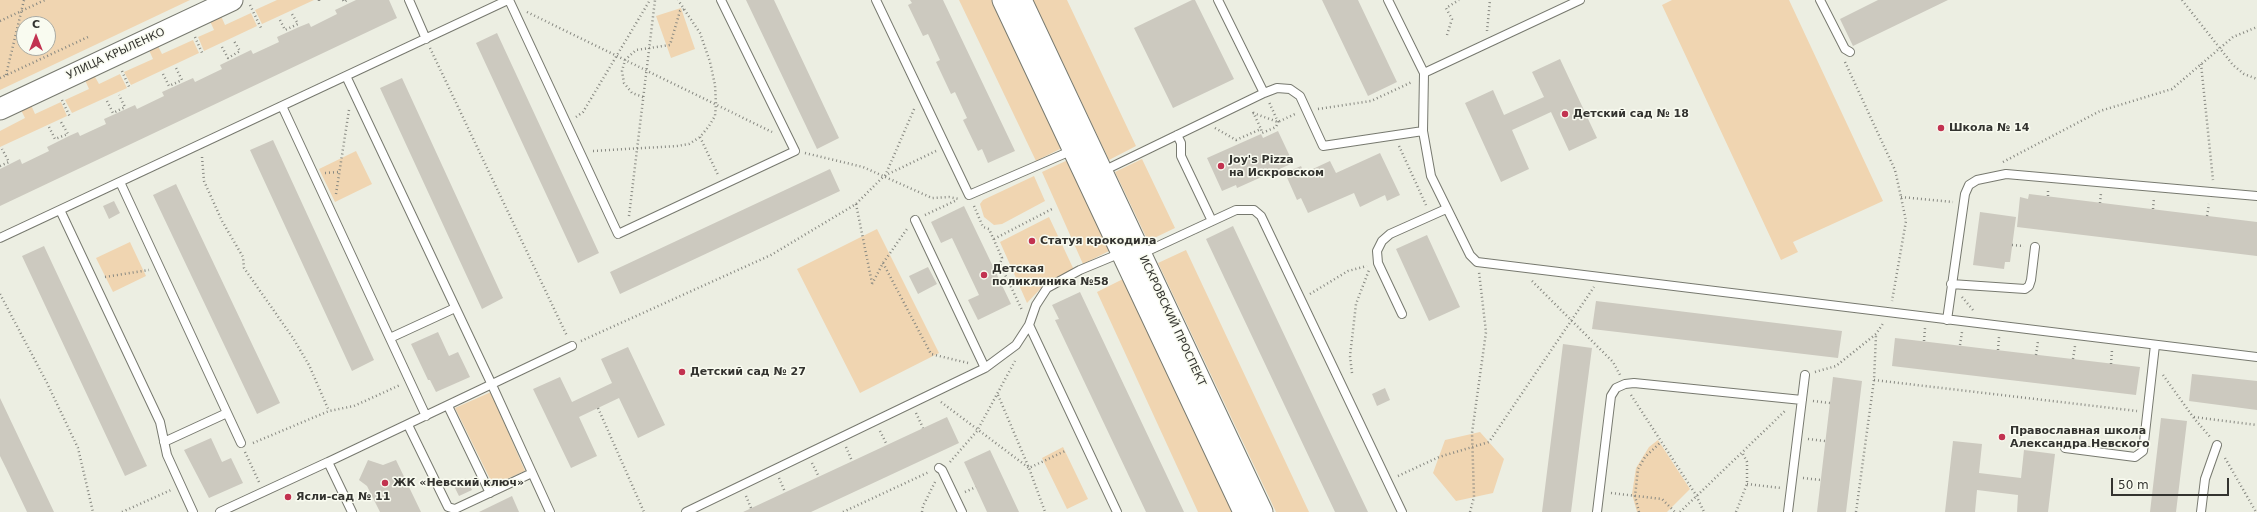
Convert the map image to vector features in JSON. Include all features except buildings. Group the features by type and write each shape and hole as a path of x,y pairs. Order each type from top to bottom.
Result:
{"street":[{"name":"УЛИЦА КРЫЛЕНКО","path":"0,109 232,0"},
{"name":"ИСКРОВСКИЙ ПРОСПЕКТ","path":"1010,1 1081,146 1131,253 1262,512"},
{"name":"ИСКРОВСКИЙ ПРОСПЕКТ","path":"1131,253 1244,512"}],"lane":[{"path":"409,0 426,39"},
{"path":"0,238 508,0 618,234 795,151 721,0"},
{"path":"876,0 969,195 1081,146"},
{"path":"1218,0 1264,93"},
{"path":"1388,0 1424,73 1423,131 1432,176 1446,209 1470,255 1477,262 1519,268 1602,276 2257,358"},
{"path":"1424,73 1580,0"},
{"path":"1820,0 1847,51"},
{"path":"346,76 492,385 550,512"},
{"path":"1094,175 1277,88 1290,89 1300,96 1323,146 1423,131"},
{"path":"282,106 426,416"},
{"path":"1177,135 1181,143 1181,156 1212,221"},
{"path":"1947,320 1963,203 1969,185 1976,180 2006,174 2214,191 2257,196"},
{"path":"120,182 242,445"},
{"path":"686,512 912,405 985,368 1016,345 1029,325 1036,305 1047,288 1080,270 1131,253 1236,210 1245,208 1254,210 1261,216 1402,512"},
{"path":"1402,314 1378,263 1377,251 1382,241 1390,234 1446,209"},
{"path":"60,210 160,422 168,455 194,512"},
{"path":"915,220 985,368"},
{"path":"1951,284 2025,289 2029,286 2031,280 2035,248"},
{"path":"390,338 455,308"},
{"path":"1029,325 1117,512"},
{"path":"2065,448 2135,457 2143,451 2155,345"},
{"path":"220,512 448,406 572,346"},
{"path":"1788,512 1793,477 1800,400 1805,375"},
{"path":"1597,512 1611,396 1616,388 1625,384 1634,383 1800,400"},
{"path":"448,406 490,493"},
{"path":"164,442 227,413"},
{"path":"408,424 448,507 455,509 532,473"},
{"path":"2201,512 2205,479 2217,445"},
{"path":"328,462 352,512"},
{"path":"941,469 962,512"}],"path":[{"path":"6,75 24,0"},
{"path":"0,21 45,0"},
{"path":"247,0 261,28"},
{"path":"343,0 344,2 348,0"},
{"path":"567,124 583,112 650,0"},
{"path":"628,229 655,0"},
{"path":"580,154 602,149 676,146 689,144 700,137 710,126 715,116 716,104 715,85 710,62 700,33 678,0"},
{"path":"1447,35 1452,19 1446,8 1459,0"},
{"path":"1486,44 1490,0"},
{"path":"2182,0 2218,48 2233,65 2244,74 2257,79"},
{"path":"644,97 632,92 624,83 622,72 625,60 636,50 670,45 680,12 685,9"},
{"path":"514,12 528,12 790,140"},
{"path":"280,20 285,30 298,24 292,14"},
{"path":"1999,164 2100,111 2172,89 2218,48 2233,37 2257,27"},
{"path":"0,78 88,37"},
{"path":"426,39 572,346 772,255 856,204 884,176 946,146"},
{"path":"222,47 228,58 240,52 234,41"},
{"path":"1805,375 1836,366 1876,334 1890,313 1906,221 1896,170 1844,60 1847,51"},
{"path":"2201,64 2214,191"},
{"path":"164,74 169,86 182,80 176,68"},
{"path":"1253,112 1278,122 1308,111 1371,101 1417,80 1424,73"},
{"path":"1264,93 1278,122"},
{"path":"884,176 921,94"},
{"path":"106,101 113,113 125,107 119,95"},
{"path":"1248,101 1262,133 1276,127 1278,122"},
{"path":"49,127 56,139 62,137 68,134 61,122"},
{"path":"1204,122 1236,140 1261,129"},
{"path":"328,206 336,197 338,172 346,123"},
{"path":"1394,135 1427,208"},
{"path":"700,137 723,185"},
{"path":"204,143 202,162 204,181 222,221 242,257 244,268 293,338 308,365 329,411"},
{"path":"0,166 9,162 2,149"},
{"path":"795,151 863,167 932,198 949,197 957,200 969,195 983,228 989,229 994,239 1002,258 1000,264 1029,325"},
{"path":"321,173 338,172"},
{"path":"2100,203 2102,190"},
{"path":"1901,197 1963,203"},
{"path":"2153,209 2155,197"},
{"path":"856,204 872,284"},
{"path":"2207,216 2208,204"},
{"path":"994,239 1052,209"},
{"path":"1470,512 1474,497 1472,434 1486,332 1477,262"},
{"path":"883,263 931,354 946,358"},
{"path":"1301,300 1348,271 1371,266 1356,304 1350,356 1352,373"},
{"path":"1519,268 1613,362 1661,442 1696,495 1704,512"},
{"path":"105,276 144,272"},
{"path":"1396,476 1439,457 1489,442 1571,319 1602,276"},
{"path":"1951,284 1985,324"},
{"path":"0,294 47,383 78,448 93,512"},
{"path":"1856,512 1874,380 1876,334"},
{"path":"2153,361 2193,417 2217,445 2256,512"},
{"path":"958,452 977,431 1010,372"},
{"path":"1874,380 2147,412"},
{"path":"263,492 242,445 329,411 354,406 410,381"},
{"path":"998,394 1030,468 1044,512"},
{"path":"932,395 977,431 1030,468"},
{"path":"1680,512 1742,452 1800,400 1830,403"},
{"path":"912,405 923,428"},
{"path":"598,408 644,512"},
{"path":"2193,417 2257,425"},
{"path":"876,422 887,445"},
{"path":"841,438 852,461"},
{"path":"1797,438 1825,441"},
{"path":"1639,512 1635,496 1638,469 1645,457 1661,442"},
{"path":"1030,468 1065,451"},
{"path":"1736,512 1747,484 1747,462 1742,452"},
{"path":"842,512 941,469"},
{"path":"922,512 930,490 941,469"},
{"path":"1793,477 1820,480"},
{"path":"1747,484 1791,489"},
{"path":"122,512 181,485"},
{"path":"1600,492 1662,499 1674,512"}],"shaded area":[{"path":"0,0 190,0 0,90"},
{"path":"277,0 314,0 262,24 255,10"},
{"path":"959,0 994,0 1064,147 1036,161"},
{"path":"1033,0 1067,0 1136,146 1109,160"},
{"path":"1672,0 1789,0 1883,201 1793,242 1798,252 1781,260 1662,5"},
{"path":"681,8 695,49 671,58 656,16"},
{"path":"251,13 257,26 204,51 198,37 214,30 210,21 221,16 225,25"},
{"path":"193,40 199,53 131,85 124,72 153,59 149,50 158,46 162,54"},
{"path":"120,74 127,88 72,113 65,100 89,89 85,80 94,75 99,84"},
{"path":"61,102 67,116 0,147 0,131 25,118 21,110 31,105 35,114"},
{"path":"356,151 372,184 335,202 319,169"},
{"path":"1070,159 1111,250 1083,264 1042,172"},
{"path":"1142,159 1175,228 1148,241 1115,172"},
{"path":"1034,176 1045,201 1002,224 994,225 984,217 980,204 983,200"},
{"path":"1049,217 1074,270 1044,285 1027,303 1000,242"},
{"path":"877,229 939,353 860,393 797,269"},
{"path":"130,242 146,276 113,292 96,258"},
{"path":"1186,250 1309,512 1276,512 1158,263"},
{"path":"1123,279 1233,512 1198,512 1097,292"},
{"path":"491,392 525,471 493,485 455,408"},
{"path":"1480,432 1504,459 1493,493 1456,501 1433,473 1445,440"},
{"path":"1658,440 1690,489 1667,512 1637,512 1632,494 1636,468 1649,447"},
{"path":"1063,447 1088,499 1067,509 1042,458"}],"place":[{"name":"Детский сад № 18","path":"1565,114"},
{"name":"Школа № 14","path":"1941,128"},
{"name":"Joy's Pizza на Искровском","path":"1221,166"},
{"name":"Статуя крокодила","path":"1032,241"},
{"name":"Детская поликлиника №58","path":"984,275"},
{"name":"Детский сад № 27","path":"682,372"},
{"name":"Православная школа Александра Невского","path":"2002,437"},
{"name":"ЖК «Невский ключ»","path":"385,483"},
{"name":"Ясли-сад № 11","path":"288,497"}]}
